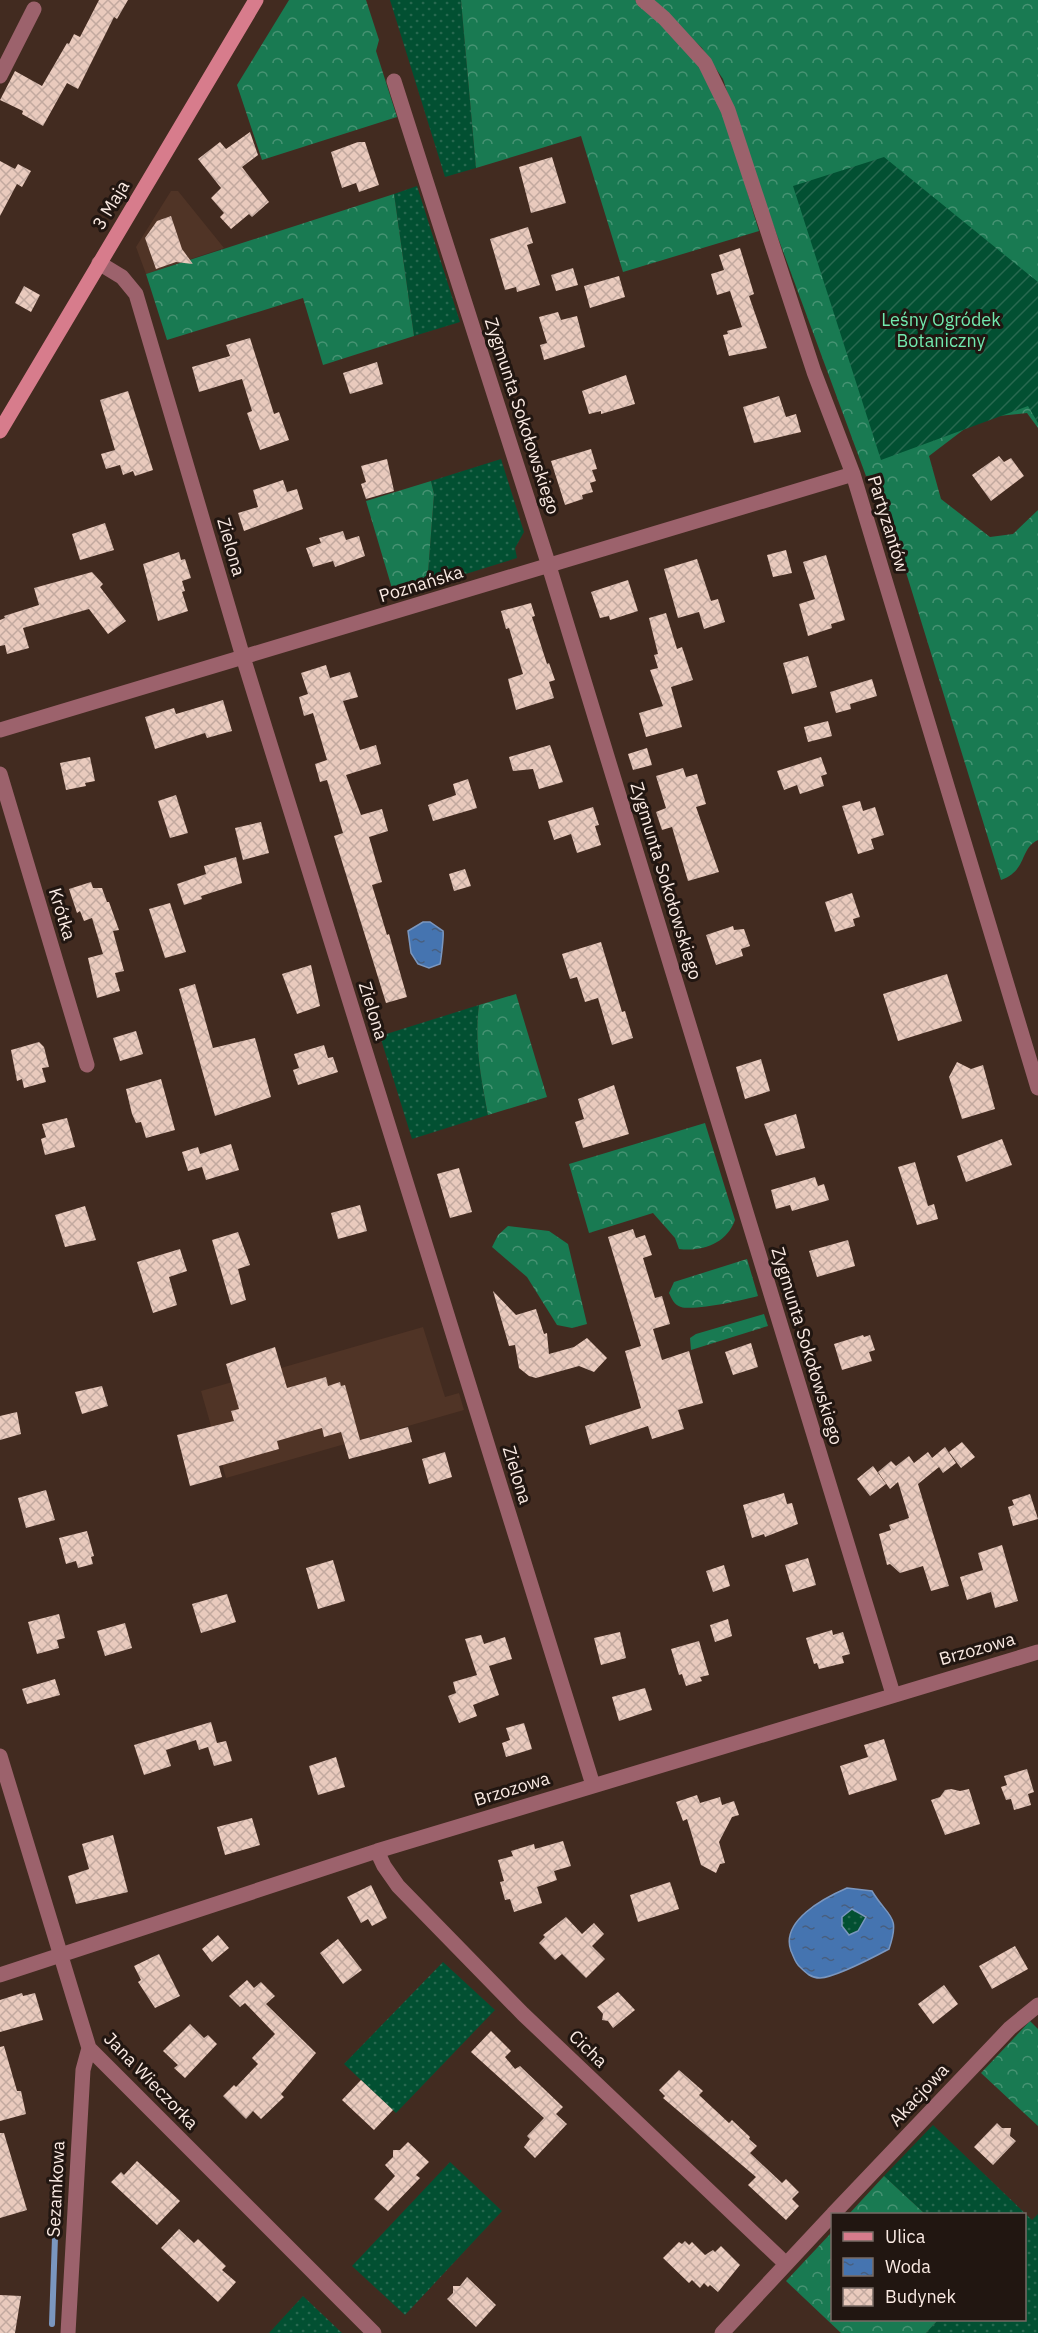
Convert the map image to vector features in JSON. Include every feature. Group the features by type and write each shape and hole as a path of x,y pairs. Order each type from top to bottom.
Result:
{"street":[{"name":"3 Maja","path":"0,431 255,0"},
{"name":"Partyzantów","path":"643,0 664,18 705,63 718,85 814,372 853,474 1038,1088"},
{"path":"0,76 34,9"},
{"name":"Zygmunta Sokołowskiego","path":"394,81 549,566 893,1694"},
{"name":"Zielona","path":"99,263 122,277 136,294 243,657 593,1785"},
{"name":"Poznańska","path":"0,730 853,474"},
{"name":"Krótka","path":"0,774 87,1065"},
{"name":"Brzozowa","path":"0,1975 377,1851 1038,1652"},
{"name":"Jana Wieczorka","path":"0,1756 62,1955 88,2048 374,2333"},
{"name":"Cicha","path":"377,1851 384,1866 399,1886 523,2014 785,2263"},
{"name":"Akacjowa","path":"835,2213 1010,2028 1038,2005"},
{"name":"Sezamkowa","path":"68,2333 83,2070 88,2048"},
{"name":"Akacjowa","path":"722,2333 785,2263 831,2217"}],"shaded area":[{"path":"171,191 178,191 224,248 146,274 136,247"},
{"path":"423,1327 445,1397 459,1393 464,1410 226,1478 201,1391"}],"green space":[{"path":"289,0 366,0 379,40 376,51 397,117 262,160 237,85"},
{"path":"390,0 461,0 476,168 445,177"},
{"path":"461,0 635,0 691,54 715,89 733,141 759,231 623,272 581,136 476,168"},
{"path":"651,0 1038,0 1038,428 1027,413 979,418 929,456 941,499 990,537 1013,534 1038,510 1038,840 1028,849 1016,871 1001,880 876,475 866,476 750,162 723,79 702,48"},
{"name":"Leśny Ogródek Botaniczny","path":"884,157 1038,282 1038,423 1028,406 881,460 793,186"},
{"path":"417,186 460,322 414,336 394,194"},
{"path":"394,194 414,336 323,365 303,298 167,340 146,274"},
{"path":"501,459 524,532 515,548 517,558 427,586 434,494 431,481"},
{"path":"431,481 434,494 427,586 394,595 366,501"},
{"path":"516,994 547,1097 488,1115 478,1047 479,1005"},
{"path":"479,1005 478,1047 488,1115 412,1139 380,1036"},
{"path":"705,1123 735,1220 726,1235 705,1247 679,1249 675,1238 653,1213 589,1233 569,1164"},
{"path":"508,1226 549,1231 568,1244 587,1324 572,1328 557,1325 527,1277 492,1247 498,1235"},
{"path":"747,1259 758,1296 687,1308 677,1305 669,1293 674,1282"},
{"path":"764,1314 768,1326 691,1350 690,1338 696,1334"},
{"path":"852,1909 866,1917 857,1932 849,1935 842,1926 842,1917"},
{"path":"443,1962 495,2010 396,2113 344,2064"},
{"path":"1030,2021 1038,2029 1038,2126 981,2073"},
{"path":"933,2125 1025,2213 924,2213 884,2176"},
{"path":"450,2162 502,2211 405,2315 352,2266"},
{"path":"884,2176 924,2213 850,2213"},
{"path":"1026,2214 1032,2220 1038,2214 1038,2333 926,2333 937,2321 1026,2321"},
{"path":"831,2233 831,2321 937,2321 926,2333 841,2333 786,2281"},
{"path":"303,2296 342,2333 269,2333"}],"water":[{"path":"423,922 430,922 443,931 440,964 429,968 418,964 411,953 408,931"},
{"path":"847,1888 872,1891 893,1922 894,1929 889,1949 827,1977 814,1977 798,1965 791,1951 789,1940 792,1930 806,1912","holes":["852,1909 866,1917 858,1931 849,1935 842,1926 842,1917"]}],"building":[{"path":"99,0 128,0 117,19 114,17 78,89 67,83 43,126 22,114 23,111 0,100 15,71 42,86 67,43 69,44 74,34 80,37"},
{"path":"250,132 258,155 242,167 269,202 252,217 249,214 231,229 220,217 224,213 211,198 221,188 198,159 220,142 226,149"},
{"path":"358,142 365,142 379,185 359,192 356,183 342,188 331,152"},
{"path":"552,157 566,203 531,213 519,167"},
{"path":"0,161 15,169 18,164 31,171 22,187 17,184 0,216"},
{"path":"171,216 182,249 193,264 176,262 156,269 145,238 157,221"},
{"path":"528,227 533,243 527,245 540,285 517,292 516,287 505,290 490,239"},
{"path":"740,248 754,294 749,296 767,348 729,356 723,335 728,334 727,331 742,327 730,291 717,295 711,274 724,270 719,255"},
{"path":"573,268 578,285 556,291 551,275"},
{"path":"619,276 625,297 590,308 584,286"},
{"path":"24,286 40,295 31,312 15,303"},
{"path":"558,312 561,320 577,316 585,347 544,360 540,345 547,343 539,317"},
{"path":"250,338 274,414 279,412 289,440 260,450 247,413 252,411 242,379 199,392 192,367 230,356 226,345"},
{"path":"377,362 383,384 350,394 343,373"},
{"path":"626,375 635,404 601,414 601,411 589,414 582,391"},
{"path":"128,391 153,470 135,476 133,471 123,475 120,465 106,469 101,454 115,450 100,400"},
{"path":"779,396 786,417 796,414 801,432 754,443 743,407"},
{"path":"591,449 597,469 592,470 596,481 590,483 593,492 582,495 583,499 565,505 551,461"},
{"path":"999,456 1004,462 1011,458 1024,476 991,501 972,475"},
{"path":"387,459 394,491 366,499 361,484 366,482 361,466"},
{"path":"283,480 287,492 297,489 303,509 244,531 238,513 258,507 253,490"},
{"path":"105,523 114,550 80,560 72,534"},
{"path":"343,531 346,540 359,536 365,556 335,567 333,561 313,567 306,548 321,543 319,538"},
{"path":"786,550 792,573 773,577 767,555"},
{"path":"179,552 181,560 185,559 191,578 182,581 185,591 182,592 188,611 158,621 143,564"},
{"path":"826,555 845,620 831,624 832,628 808,636 799,604 815,599 803,562"},
{"path":"697,559 711,601 718,599 725,622 704,629 699,612 678,618 664,569"},
{"path":"92,572 103,584 100,587 126,621 108,634 89,609 23,628 29,648 7,654 5,645 0,646 0,620 5,618 4,616 39,605 34,588"},
{"path":"628,580 638,611 610,620 609,616 600,618 591,592"},
{"path":"531,603 535,616 532,617 547,664 549,663 555,680 549,682 554,698 516,710 508,679 523,674 509,628 506,629 501,611"},
{"path":"666,613 677,649 682,647 693,680 671,687 682,727 646,737 639,713 663,706 650,670 658,668 654,655 658,654 649,618"},
{"path":"808,656 817,687 792,694 783,663"},
{"path":"326,665 330,678 350,672 358,697 343,701 360,750 376,745 381,764 346,775 361,815 382,809 388,831 369,837 382,882 372,885 407,997 386,1003 334,836 343,833 327,780 320,782 315,764 327,760 313,713 304,716 299,697 308,694 301,673"},
{"path":"872,679 877,696 850,704 851,709 836,713 830,692"},
{"path":"223,700 232,731 207,738 205,733 155,749 145,717 174,708 176,714"},
{"path":"828,721 832,736 808,742 804,727"},
{"path":"550,745 563,782 539,789 533,769 513,771 509,757"},
{"path":"647,748 652,765 633,770 628,754"},
{"path":"90,757 95,781 85,783 86,786 66,790 60,763"},
{"path":"821,757 827,774 821,776 824,786 800,794 797,785 784,790 777,771"},
{"path":"683,768 686,777 697,774 706,804 696,807 719,872 688,881 672,827 662,830 656,812 666,808 656,776"},
{"path":"468,779 477,808 433,821 428,805 456,795 453,784"},
{"path":"176,795 188,833 170,838 158,801"},
{"path":"860,801 863,811 875,807 884,835 871,839 874,849 858,854 842,806"},
{"path":"593,807 599,825 595,826 601,845 577,853 571,834 554,840 548,821"},
{"path":"261,822 269,853 243,860 235,828"},
{"path":"236,857 242,883 201,896 202,899 184,905 177,884 206,874 204,866"},
{"path":"465,869 471,886 454,891 449,874"},
{"path":"91,882 93,888 102,888 109,902 119,930 113,931 124,971 115,973 120,991 97,998 88,958 103,954 92,918 84,921 80,911 77,913 69,889"},
{"path":"852,893 860,917 853,919 855,926 835,932 825,902"},
{"path":"170,903 186,952 165,958 149,909"},
{"path":"733,926 734,930 744,929 750,946 741,949 743,956 716,965 706,935"},
{"path":"601,942 622,1012 625,1011 633,1038 612,1045 598,998 585,1002 577,977 570,979 562,954"},
{"path":"311,965 320,1006 297,1014 282,974"},
{"path":"947,974 962,1021 898,1041 883,994"},
{"path":"195,984 213,1048 255,1038 271,1097 215,1116 179,989"},
{"path":"136,1031 143,1054 120,1061 113,1038"},
{"path":"39,1042 44,1047 49,1067 42,1068 46,1082 24,1088 22,1079 17,1081 11,1050"},
{"path":"324,1045 328,1058 333,1057 338,1072 298,1085 293,1070 299,1068 294,1054"},
{"path":"761,1059 770,1091 745,1099 736,1067"},
{"path":"957,1062 971,1069 983,1065 995,1109 962,1119 949,1077"},
{"path":"161,1079 175,1130 146,1138 141,1122 136,1123 132,1114 126,1089"},
{"path":"614,1085 629,1134 583,1148 575,1122 584,1119 578,1099"},
{"path":"796,1114 805,1148 776,1156 764,1124"},
{"path":"67,1118 75,1147 45,1155 41,1139 46,1137 42,1124"},
{"path":"1002,1139 1012,1165 966,1182 957,1156"},
{"path":"231,1144 239,1170 206,1180 202,1167 188,1171 182,1152 198,1147 200,1154"},
{"path":"915,1162 928,1206 934,1204 938,1219 917,1225 898,1167"},
{"path":"459,1168 472,1212 450,1218 437,1174"},
{"path":"815,1177 818,1186 824,1184 829,1200 792,1211 790,1205 776,1209 771,1190"},
{"path":"360,1205 367,1231 338,1239 331,1213"},
{"path":"85,1206 96,1240 65,1247 55,1215"},
{"path":"633,1229 636,1238 645,1235 652,1255 643,1258 655,1298 662,1296 670,1324 653,1329 662,1360 689,1351 703,1403 678,1410 684,1429 652,1439 648,1426 590,1445 585,1426 641,1408 625,1351 641,1346 608,1237"},
{"path":"238,1232 250,1265 238,1269 246,1300 231,1305 212,1240"},
{"path":"848,1240 855,1266 817,1277 809,1251"},
{"path":"180,1249 187,1271 169,1277 177,1305 153,1313 137,1262"},
{"path":"493,1291 516,1315 536,1309 544,1334 547,1333 549,1354 574,1347 587,1338 607,1358 594,1372 579,1366 536,1378 529,1376 519,1368 515,1345 509,1346"},
{"path":"863,1335 864,1337 870,1335 875,1350 869,1352 872,1361 842,1370 834,1344"},
{"path":"751,1343 758,1367 733,1375 725,1352"},
{"path":"275,1347 287,1388 326,1377 328,1386 340,1382 341,1386 345,1385 360,1440 408,1427 412,1442 349,1459 341,1432 324,1437 322,1428 277,1441 279,1449 219,1466 222,1477 190,1486 177,1435 234,1421 231,1411 239,1409 226,1364"},
{"path":"102,1386 108,1406 82,1414 75,1392"},
{"path":"17,1412 21,1434 0,1440 0,1416"},
{"path":"962,1442 975,1457 961,1468 949,1452"},
{"path":"945,1447 956,1463 943,1473 939,1467 918,1484 949,1586 931,1591 923,1566 900,1573 890,1564 887,1565 879,1534 891,1530 889,1525 909,1518 898,1482 890,1489 878,1472 891,1461 896,1466 909,1456 914,1463 928,1452 932,1458"},
{"path":"445,1452 452,1477 429,1484 422,1459"},
{"path":"873,1466 886,1484 870,1496 857,1479"},
{"path":"46,1490 55,1520 26,1528 18,1498"},
{"path":"784,1493 787,1504 792,1503 798,1524 765,1537 764,1534 752,1538 743,1505"},
{"path":"1030,1494 1038,1519 1013,1526 1008,1507 1014,1505 1012,1500"},
{"path":"87,1531 94,1556 91,1557 93,1564 78,1568 76,1561 66,1564 59,1538"},
{"path":"1002,1545 1018,1601 995,1608 991,1592 967,1600 960,1577 983,1570 978,1553"},
{"path":"808,1558 816,1585 793,1592 785,1565"},
{"path":"333,1560 345,1601 318,1609 306,1568"},
{"path":"724,1565 730,1586 713,1592 706,1571"},
{"path":"227,1594 236,1622 201,1633 192,1604"},
{"path":"59,1614 65,1638 57,1640 59,1648 37,1654 28,1622"},
{"path":"728,1619 732,1636 715,1642 710,1625"},
{"path":"125,1623 132,1648 105,1656 97,1631"},
{"path":"832,1630 833,1635 843,1632 850,1654 842,1656 844,1663 819,1669 817,1663 814,1664 806,1638"},
{"path":"620,1632 626,1658 601,1665 594,1638"},
{"path":"481,1635 484,1644 505,1637 512,1659 489,1666 499,1695 473,1705 477,1716 459,1723 448,1696 456,1693 453,1682 477,1675 465,1639"},
{"path":"699,1641 709,1675 700,1677 702,1681 686,1686 682,1674 679,1675 671,1649"},
{"path":"55,1679 60,1695 27,1704 22,1689"},
{"path":"645,1688 652,1710 619,1721 612,1697"},
{"path":"211,1722 217,1743 226,1741 232,1761 214,1766 208,1747 199,1750 196,1740 166,1750 171,1766 144,1775 134,1745"},
{"path":"524,1723 532,1749 506,1757 502,1743 510,1740 506,1728"},
{"path":"884,1739 897,1780 849,1795 840,1766 868,1757 864,1745"},
{"path":"336,1757 345,1787 318,1795 309,1766"},
{"path":"1027,1769 1034,1792 1028,1794 1031,1805 1014,1810 1011,1799 1006,1800 1001,1787 1007,1785 1004,1776"},
{"path":"969,1789 980,1824 945,1835 931,1800 940,1797 945,1790 960,1791"},
{"path":"697,1795 700,1803 720,1797 722,1805 734,1801 739,1815 732,1817 719,1842 725,1863 720,1864 716,1873 701,1865 687,1819 683,1821 676,1802"},
{"path":"252,1818 260,1845 225,1855 217,1827"},
{"path":"113,1835 128,1892 76,1904 68,1876 89,1869 82,1844"},
{"path":"563,1841 571,1866 554,1871 557,1880 537,1887 542,1903 514,1912 510,1899 505,1900 500,1882 504,1881 498,1860 513,1856 511,1851 534,1844 535,1849"},
{"path":"670,1882 679,1909 638,1922 630,1895"},
{"path":"371,1885 387,1918 372,1926 368,1919 361,1923 347,1897"},
{"path":"566,1917 582,1934 594,1923 604,1934 592,1946 605,1959 586,1978 562,1954 555,1960 539,1943 545,1937 543,1935"},
{"path":"218,1935 229,1948 212,1962 202,1949"},
{"path":"338,1939 362,1970 343,1984 320,1953"},
{"path":"1015,1946 1028,1969 992,1989 979,1966"},
{"path":"159,1954 180,1996 155,2008 138,1982 141,1980 134,1966"},
{"path":"247,1980 254,1988 261,1982 275,1996 266,2004 316,2053 281,2094 284,2097 261,2119 253,2111 246,2119 223,2096 234,2085 236,2087 258,2064 252,2058 275,2034 245,2003 240,2007 229,1996"},
{"path":"944,1985 958,2004 933,2024 918,2004"},
{"path":"618,1992 635,2010 613,2028 608,2021 602,2020 603,2014 597,2007"},
{"path":"22,1993 23,1996 35,1993 43,2020 0,2032 0,2000"},
{"path":"190,2024 204,2038 208,2035 217,2044 185,2078 174,2068 178,2065 163,2051"},
{"path":"491,2031 511,2051 505,2057 515,2069 520,2066 563,2107 556,2114 567,2124 535,2158 524,2147 530,2139 527,2136 544,2118 471,2052"},
{"path":"4,2046 17,2091 21,2091 26,2114 0,2121 0,2047"},
{"path":"679,2070 703,2091 699,2095 729,2123 732,2120 750,2137 749,2139 757,2146 750,2153 782,2183 786,2179 799,2192 792,2199 799,2206 786,2220 748,2185 756,2177 663,2098 665,2096 659,2090"},
{"path":"361,2080 393,2110 374,2130 342,2100"},
{"path":"997,2123 1002,2128 1011,2128 1010,2136 1016,2141 993,2165 974,2147"},
{"path":"0,2133 4,2133 27,2210 0,2218"},
{"path":"408,2142 429,2162 416,2175 420,2178 388,2211 374,2199 395,2176 385,2165 393,2157 393,2150 400,2150"},
{"path":"137,2161 180,2201 157,2225 111,2182 121,2172 124,2175"},
{"path":"179,2229 194,2243 198,2239 226,2266 222,2270 236,2282 218,2302 161,2248"},
{"path":"685,2241 689,2245 692,2242 705,2255 713,2250 715,2252 721,2246 740,2265 718,2292 704,2283 700,2288 692,2280 689,2283 663,2258 679,2242 682,2244"},
{"path":"467,2277 496,2305 476,2327 447,2299 453,2293 453,2286 460,2286"},
{"path":"0,2295 21,2296 15,2333 0,2333"}],"waterway":[{"path":"52,2324 55,2237"}]}
